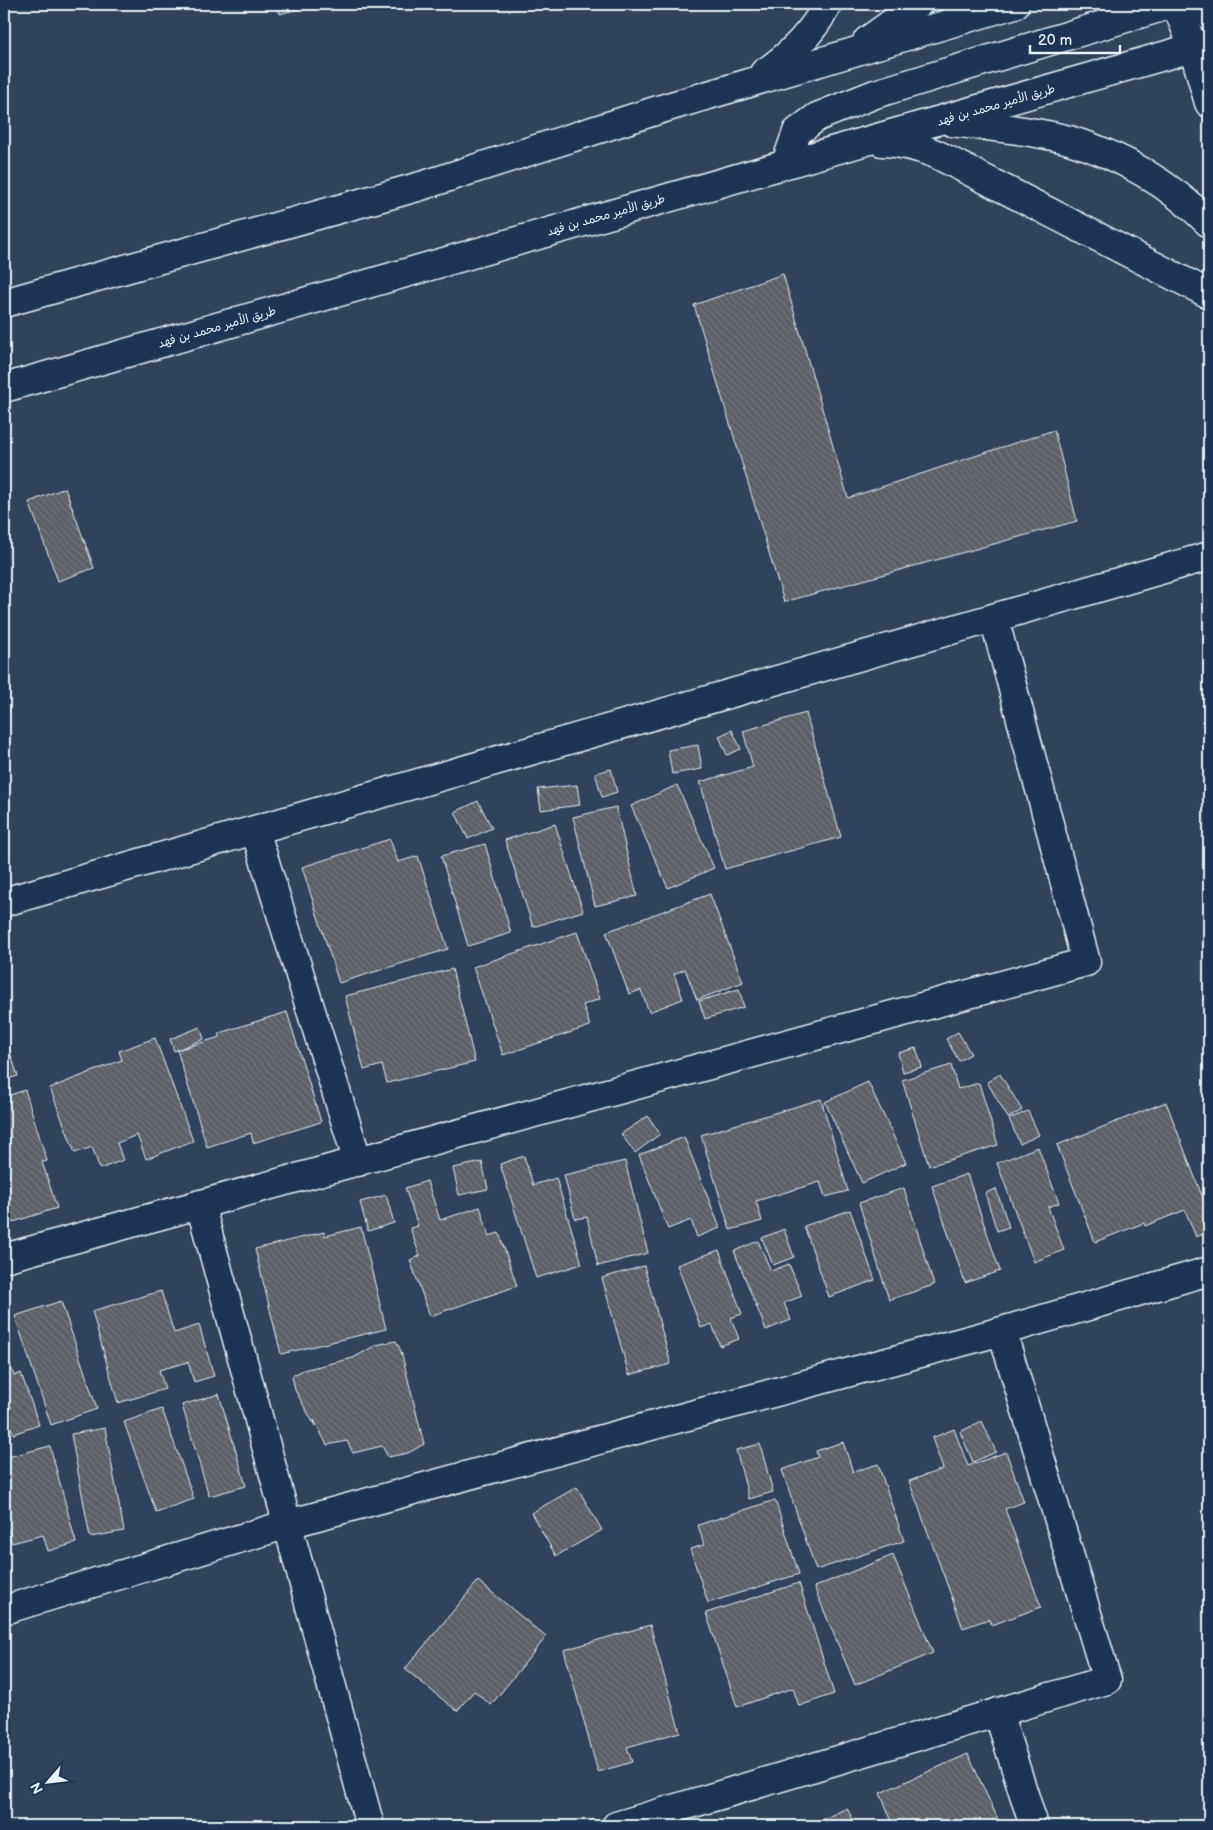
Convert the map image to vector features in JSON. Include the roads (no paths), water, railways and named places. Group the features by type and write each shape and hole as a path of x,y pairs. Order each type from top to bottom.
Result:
{"street":[{"path":"745,85 781,61 799,44 820,18 828,4"},
{"path":"851,53 918,4"},
{"path":"4,302 421,186 658,110 1015,4"},
{"path":"786,163 798,132 817,117 875,94 1172,4"},
{"path":"1176,4 1201,45 1209,103"},
{"path":"1195,4 1209,15"},
{"path":"1201,45 1209,20"},
{"name":"طريق الأمير محمد بن فهد","path":"4,388 1201,45"},
{"path":"943,120 1069,140 1104,153 1170,189 1209,223"},
{"path":"860,143 892,142 914,146 936,154 1209,294"},
{"path":"4,902 1209,556"},
{"path":"4,1258 1086,962 994,618"},
{"path":"256,830 358,1162"},
{"path":"200,1204 370,1826"},
{"path":"4,1610 288,1524 1002,1331 1209,1271"},
{"path":"616,1826 1107,1680 1002,1331"},
{"path":"998,1712 1034,1826"}]}
